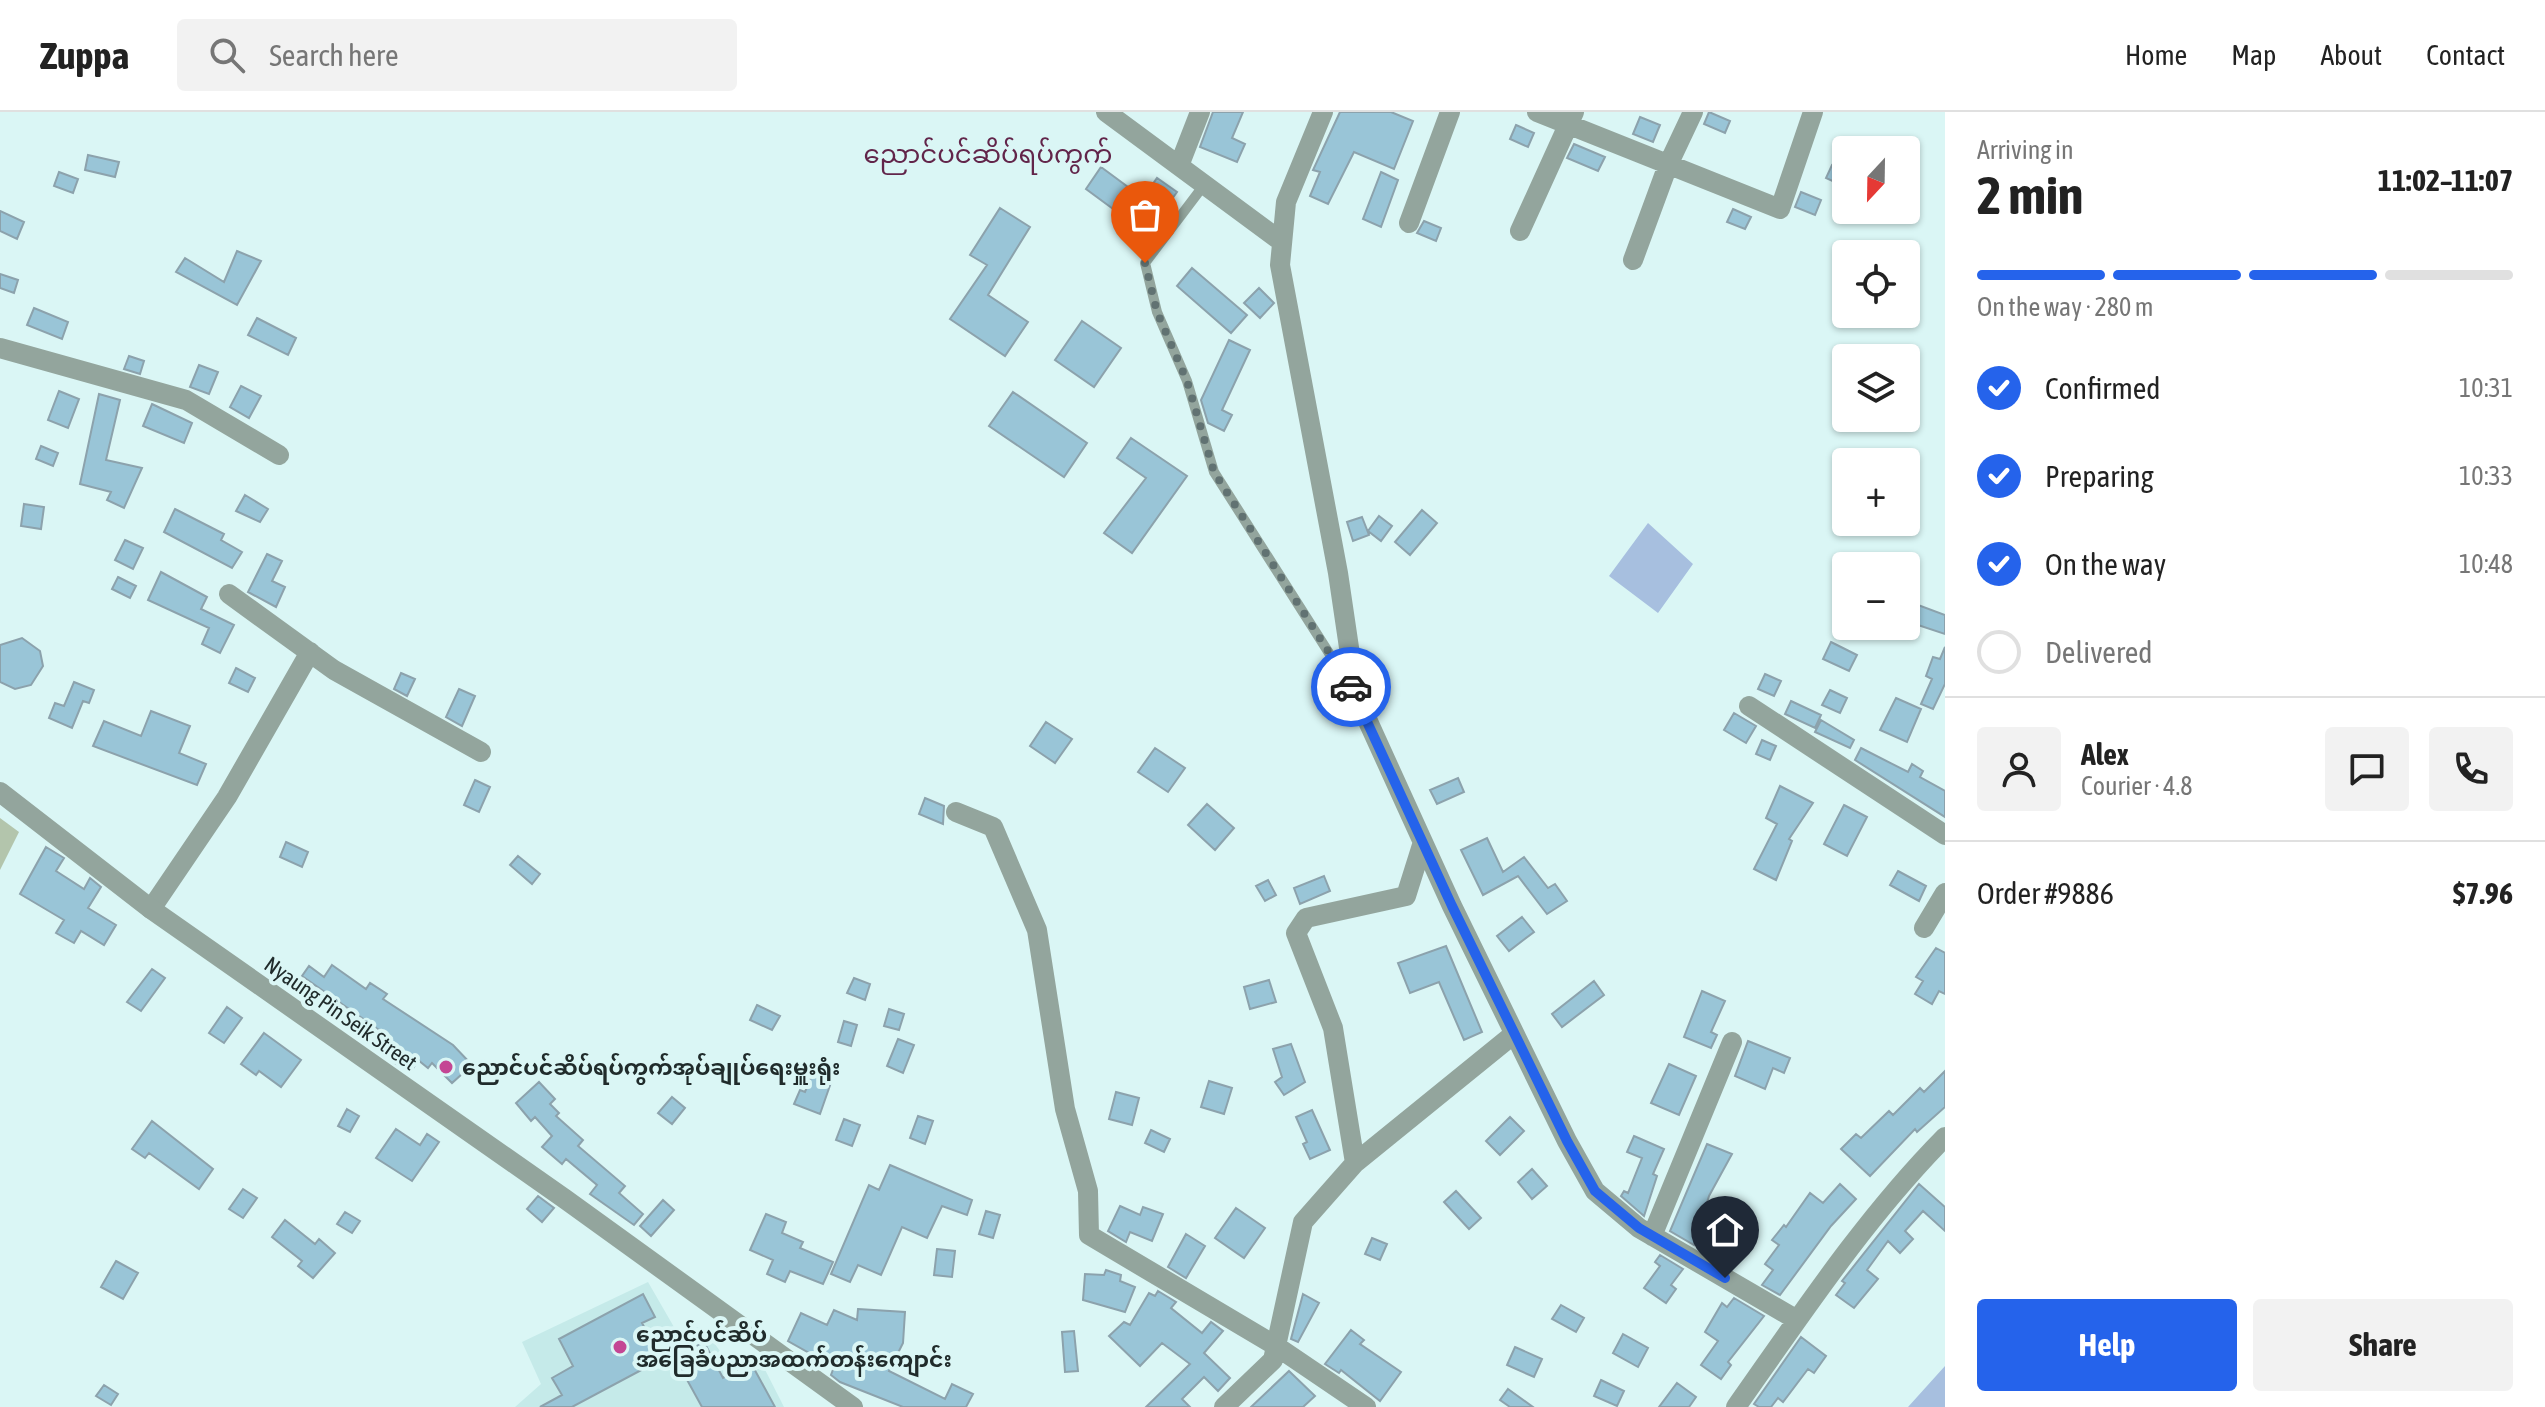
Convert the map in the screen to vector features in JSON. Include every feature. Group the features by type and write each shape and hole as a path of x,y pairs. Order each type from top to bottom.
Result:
{"street":[{"path":"1106,112 1282,242"},
{"path":"1179,166 1200,112"},
{"path":"1323,112 1286,202 1280,265 1338,573 1356,695 1514,1034 1595,1191 1652,1236 1797,1320"},
{"path":"1409,223 1450,112"},
{"path":"1537,112 1571,118 1668,165 1780,209 1813,112"},
{"path":"1633,260 1668,165 1693,112"},
{"path":"1520,231 1571,118"},
{"path":"0,348 186,400 279,455"},
{"path":"229,594 334,670 481,752"},
{"path":"151,909 227,797 310,652"},
{"path":"1749,706 1945,835"},
{"name":"Nyaung Pin Seik Street","path":"0,792 151,909 565,1199 846,1405"},
{"path":"956,812 993,827 1037,930 1065,1109 1088,1191 1089,1235 1276,1346 1366,1407"},
{"path":"1355,1163 1333,1028 1296,933 1306,918 1406,896 1423,842"},
{"path":"1924,928 1945,893"},
{"path":"1224,1407 1273,1360 1303,1222 1355,1163 1514,1034"},
{"path":"1652,1236 1732,1042"},
{"path":"1736,1407 1797,1320 1920,1163 1945,1137"}],"lane":[{"path":"1204,185 1145,263 1157,312 1187,381 1214,472 1356,695"}],"shaded area":[{"path":"1648,523 1693,564 1658,613 1609,576"},
{"name":"ညောင်ပင်ဆိပ် အခြေခံပညာအထက်တန်းကျောင်း","path":"648,1282 678,1334 702,1326 730,1365 756,1352 784,1407 515,1407 541,1384 522,1342"},
{"path":"1945,1366 1945,1407 1908,1407"}],"green space":[{"path":"0,818 19,832 0,870"}],"building":[{"path":"1213,112 1243,112 1232,138 1245,144 1237,162 1200,147"},
{"path":"1340,112 1391,112 1413,121 1394,169 1354,152 1328,204 1310,196 1320,172 1313,170"},
{"path":"1709,112 1730,121 1725,133 1704,124"},
{"path":"1640,117 1660,125 1653,142 1633,134"},
{"path":"1516,125 1534,133 1528,147 1510,139"},
{"path":"1574,144 1605,157 1598,171 1567,158"},
{"path":"88,155 119,162 115,177 85,170"},
{"path":"1832,165 1832,181 1826,178"},
{"path":"1101,167 1143,198 1157,178 1177,192 1144,238 1125,225 1128,220 1086,189"},
{"path":"59,172 78,179 73,193 54,186"},
{"path":"1381,172 1398,180 1381,227 1363,219"},
{"path":"1801,192 1821,200 1815,215 1795,207"},
{"path":"1000,208 1030,227 988,295 1028,322 1005,356 950,319 987,265 970,255"},
{"path":"1733,209 1751,217 1745,229 1727,222"},
{"path":"0,211 24,222 17,239 0,231"},
{"path":"1424,221 1441,228 1436,241 1417,233"},
{"path":"237,251 261,261 237,305 176,272 185,258 224,282"},
{"path":"1192,268 1247,315 1231,333 1177,286"},
{"path":"0,274 18,280 14,293 0,288"},
{"path":"1259,288 1274,303 1260,318 1244,303"},
{"path":"34,308 68,322 62,339 27,325"},
{"path":"257,318 296,338 288,355 248,335"},
{"path":"1082,321 1121,348 1094,387 1055,360"},
{"path":"1229,340 1250,350 1222,410 1232,415 1224,431 1208,423 1201,400"},
{"path":"129,356 144,361 140,374 124,369"},
{"path":"199,365 218,372 209,394 190,387"},
{"path":"241,386 261,396 249,418 230,407"},
{"path":"59,391 79,399 68,428 48,420"},
{"path":"1013,392 1087,443 1064,477 989,426"},
{"path":"99,394 120,400 106,460 142,468 124,508 107,500 111,492 80,484"},
{"path":"152,404 192,423 184,443 143,426"},
{"path":"1131,438 1187,476 1132,553 1104,533 1146,478 1117,458"},
{"path":"41,446 58,453 53,466 36,459"},
{"path":"245,495 268,509 260,522 236,511"},
{"path":"24,504 44,507 41,529 21,526"},
{"path":"175,509 224,534 221,540 242,552 232,568 164,532"},
{"path":"1422,510 1437,523 1410,555 1395,542"},
{"path":"1379,516 1392,526 1381,541 1368,531"},
{"path":"1362,517 1369,535 1353,541 1347,522"},
{"path":"125,540 143,548 133,569 115,560"},
{"path":"267,554 282,561 272,581 285,587 276,607 248,592"},
{"path":"161,572 207,597 201,609 234,625 220,653 202,644 209,628 148,600"},
{"path":"118,577 136,586 130,598 112,589"},
{"path":"1920,606 1945,615 1945,634 1920,626"},
{"path":"22,638 40,651 43,666 31,685 15,689 0,682 0,645"},
{"path":"1831,642 1857,655 1849,671 1823,659"},
{"path":"1945,647 1945,684 1933,709 1921,704 1932,679 1926,676 1933,657 1940,659"},
{"path":"236,668 255,678 248,692 229,683"},
{"path":"401,673 415,679 407,696 394,689"},
{"path":"1765,674 1781,681 1774,696 1758,689"},
{"path":"74,682 94,690 89,703 83,701 72,728 49,718 55,703 64,706"},
{"path":"459,689 475,696 462,726 446,717"},
{"path":"1830,690 1847,698 1840,713 1822,705"},
{"path":"1896,698 1921,709 1907,742 1880,730"},
{"path":"1791,701 1821,715 1815,728 1785,714"},
{"path":"151,711 190,726 179,753 206,764 197,785 93,746 104,721 141,736"},
{"path":"1734,713 1756,726 1746,743 1724,730"},
{"path":"1821,720 1854,740 1850,748 1815,732"},
{"path":"1046,722 1072,739 1055,763 1030,746"},
{"path":"1762,740 1776,746 1770,760 1756,754"},
{"path":"1155,748 1185,768 1168,792 1138,772"},
{"path":"1861,748 1908,772 1912,764 1923,771 1920,777 1945,791 1945,817 1855,760"},
{"path":"1458,778 1464,792 1437,804 1430,790"},
{"path":"475,780 490,787 479,812 464,805"},
{"path":"1780,786 1813,803 1789,839 1792,841 1776,880 1754,869 1777,824 1766,818"},
{"path":"925,798 944,806 943,824 919,814"},
{"path":"1207,804 1234,828 1215,850 1188,825"},
{"path":"1844,805 1867,817 1847,856 1824,844"},
{"path":"1487,838 1503,872 1524,857 1548,888 1555,884 1567,901 1547,914 1518,876 1483,895 1461,850"},
{"path":"286,842 308,852 302,867 280,857"},
{"path":"46,847 64,858 56,871 84,889 90,878 101,887 88,908 116,925 104,945 81,931 74,943 56,933 64,920 20,894"},
{"path":"518,856 540,874 532,884 510,865"},
{"path":"1898,871 1926,886 1919,901 1890,885"},
{"path":"1324,876 1330,891 1300,904 1294,888"},
{"path":"1268,880 1276,895 1265,901 1256,886"},
{"path":"1522,917 1534,932 1509,951 1497,936"},
{"path":"1446,946 1482,1032 1464,1040 1439,982 1410,993 1398,963"},
{"path":"1936,948 1945,953 1945,994 1939,991 1932,1004 1915,994 1923,981 1916,977"},
{"path":"332,965 366,989 370,983 387,994 383,999 453,1045 472,1065 452,1083 432,1063 428,1068 418,1060 411,1072 393,1062 399,1051 376,1034 379,1030 302,976 309,966 324,977"},
{"path":"152,969 165,978 141,1011 127,1002"},
{"path":"854,978 870,984 865,1000 847,993"},
{"path":"1269,980 1276,1002 1250,1009 1244,987"},
{"path":"1594,981 1604,995 1562,1027 1552,1014"},
{"path":"1702,991 1725,1001 1711,1032 1717,1035 1711,1048 1684,1037"},
{"path":"757,1005 780,1016 772,1030 750,1020"},
{"path":"227,1007 242,1018 224,1043 209,1033"},
{"path":"889,1009 904,1014 899,1030 884,1026"},
{"path":"844,1021 857,1025 851,1046 838,1042"},
{"path":"264,1033 301,1060 281,1087 259,1071 256,1075 241,1064"},
{"path":"898,1039 914,1045 903,1073 887,1066"},
{"path":"1748,1041 1790,1058 1784,1073 1773,1068 1765,1089 1735,1076"},
{"path":"1291,1044 1305,1082 1284,1095 1275,1082 1282,1077 1273,1049"},
{"path":"817,1063 835,1071 820,1114 794,1104 800,1090 805,1092"},
{"path":"1669,1064 1696,1076 1679,1115 1651,1103"},
{"path":"1945,1071 1945,1107 1917,1132 1915,1129 1870,1176 1841,1149 1856,1134 1861,1138 1889,1111 1893,1115 1920,1088 1924,1092"},
{"path":"1209,1081 1232,1088 1224,1114 1201,1107"},
{"path":"539,1082 555,1099 550,1104 559,1113 556,1116 583,1140 578,1146 625,1186 619,1193 643,1214 634,1225 590,1194 597,1185 566,1159 562,1164 542,1147 552,1136 535,1117 531,1121 516,1103"},
{"path":"1116,1092 1139,1098 1132,1125 1109,1119"},
{"path":"672,1097 685,1108 672,1124 658,1113"},
{"path":"347,1109 359,1116 350,1132 338,1126"},
{"path":"1312,1110 1330,1150 1310,1159 1303,1144 1307,1142 1296,1117"},
{"path":"918,1116 933,1121 925,1144 910,1138"},
{"path":"1510,1117 1524,1131 1500,1155 1486,1141"},
{"path":"844,1119 860,1125 852,1146 836,1140"},
{"path":"152,1121 213,1169 199,1189 149,1153 145,1158 132,1149"},
{"path":"396,1129 420,1145 427,1134 439,1142 412,1181 376,1158"},
{"path":"1151,1130 1170,1139 1164,1152 1145,1143"},
{"path":"1634,1136 1664,1149 1653,1174 1657,1176 1644,1216 1621,1196 1624,1191 1628,1193 1642,1158 1627,1152"},
{"path":"1707,1144 1732,1154 1709,1196 1694,1245 1670,1231"},
{"path":"890,1165 972,1200 967,1215 942,1206 927,1238 902,1227 881,1275 858,1265 850,1282 831,1274 869,1185 879,1190"},
{"path":"1532,1169 1547,1186 1532,1199 1518,1182"},
{"path":"1840,1184 1856,1199 1831,1226 1780,1295 1762,1285 1773,1270 1765,1264 1779,1245 1772,1240 1784,1225 1786,1227 1810,1193 1823,1203"},
{"path":"1919,1184 1945,1207 1945,1231 1923,1211 1905,1231 1913,1239 1900,1253 1888,1241 1867,1270 1878,1279 1854,1308 1836,1295 1845,1283 1842,1281"},
{"path":"243,1189 257,1198 243,1218 229,1209"},
{"path":"1456,1191 1481,1218 1469,1229 1444,1202"},
{"path":"538,1196 554,1208 542,1222 527,1209"},
{"path":"663,1200 674,1210 651,1236 640,1226"},
{"path":"1120,1206 1140,1215 1143,1207 1163,1214 1152,1241 1130,1232 1126,1242 1108,1231"},
{"path":"1236,1208 1265,1228 1244,1258 1215,1238"},
{"path":"986,1211 1000,1215 993,1238 979,1234"},
{"path":"345,1212 360,1221 352,1233 337,1224"},
{"path":"766,1214 786,1222 782,1233 803,1242 800,1248 833,1262 823,1284 790,1271 785,1282 767,1274 773,1260 750,1250"},
{"path":"285,1220 315,1244 319,1239 335,1253 313,1278 298,1266 302,1261 272,1237"},
{"path":"1730,1231 1747,1243 1735,1259 1718,1247"},
{"path":"1186,1234 1205,1246 1186,1278 1168,1267"},
{"path":"1372,1238 1387,1244 1380,1260 1365,1254"},
{"path":"937,1249 955,1251 952,1277 934,1275"},
{"path":"1660,1255 1683,1269 1671,1285 1676,1289 1666,1303 1644,1288 1660,1266 1655,1262"},
{"path":"116,1261 138,1273 123,1299 101,1287"},
{"path":"1106,1270 1121,1275 1120,1281 1135,1287 1125,1312 1083,1300 1085,1274 1104,1275"},
{"path":"1158,1291 1176,1302 1171,1308 1202,1333 1211,1322 1223,1331 1204,1353 1230,1378 1218,1391 1204,1377 1182,1399 1190,1407 1146,1407 1190,1364 1162,1343 1140,1366 1109,1336 1124,1322 1130,1325 1149,1293 1155,1296"},
{"path":"643,1294 655,1317 642,1323 662,1359 572,1407 540,1407 562,1395 552,1378 573,1366 559,1339"},
{"path":"1303,1294 1319,1303 1298,1342 1291,1339"},
{"path":"1734,1298 1764,1316 1728,1362 1731,1365 1721,1379 1701,1365 1718,1341 1705,1332 1722,1303 1727,1307"},
{"path":"1561,1305 1584,1318 1576,1332 1552,1319"},
{"path":"858,1309 905,1312 903,1343 889,1371 945,1399 952,1384 973,1394 966,1407 903,1407 840,1382 831,1375 834,1367 788,1341 801,1313 827,1325 834,1310 857,1320"},
{"path":"1351,1330 1364,1340 1360,1344 1401,1372 1380,1401 1341,1370 1339,1373 1325,1364"},
{"path":"1074,1331 1078,1371 1065,1372 1062,1332"},
{"path":"1623,1334 1648,1348 1638,1367 1613,1353"},
{"path":"1801,1337 1826,1356 1814,1373 1808,1369 1783,1402 1778,1398 1771,1407 1754,1404"},
{"path":"704,1342 723,1378 751,1363 775,1407 702,1407 675,1358"},
{"path":"1515,1347 1542,1359 1534,1377 1507,1365"},
{"path":"1289,1371 1315,1396 1303,1407 1251,1407"},
{"path":"1601,1380 1624,1391 1617,1406 1594,1396"},
{"path":"1677,1383 1696,1397 1689,1407 1659,1407"},
{"path":"104,1385 118,1394 111,1405 96,1396"},
{"path":"1508,1389 1533,1407 1510,1407 1500,1400"}],"way so far":[{"path":"1145,263 1157,312 1187,381 1214,472 1351,687"}],"place":[{"name":"ညောင်ပင်ဆိပ်ရပ်ကွက်အုပ်ချုပ်ရေးမှူးရုံး","path":"446,1067"},
{"name":"ညောင်ပင်ဆိပ် အခြေခံပညာအထက်တန်းကျောင်း","path":"620,1347"}],"district":[{"name":"ညောင်ပင်ဆိပ်ရပ်ကွက်","path":"988,154"}],"route":[{"path":"1351,687 1452,906 1567,1141 1595,1191 1639,1228 1725,1278"}]}
